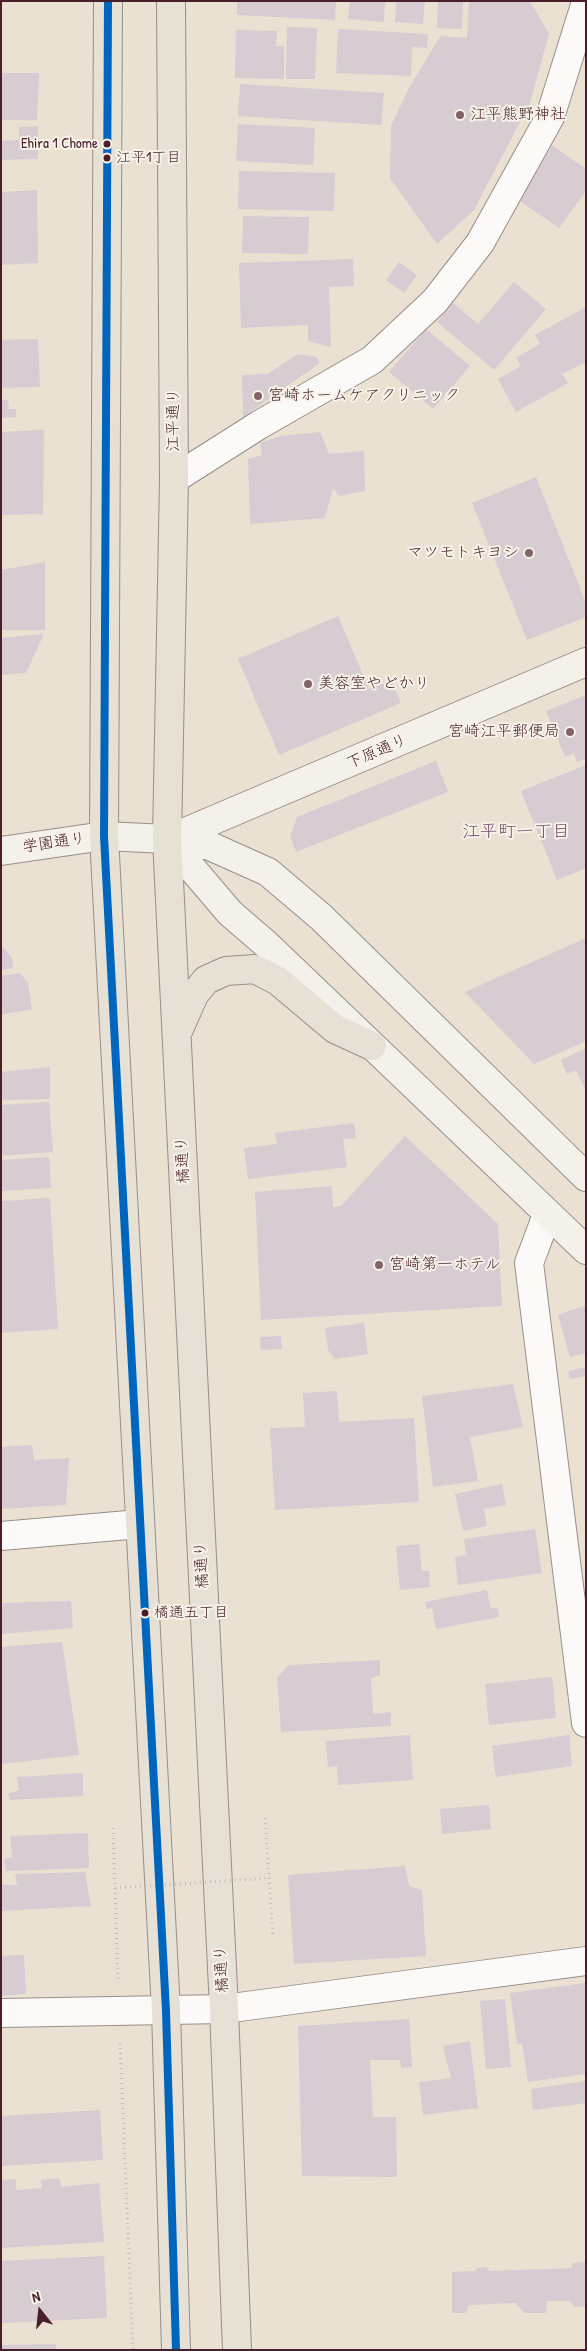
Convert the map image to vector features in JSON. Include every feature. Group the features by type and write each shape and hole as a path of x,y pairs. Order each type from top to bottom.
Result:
{"highway":[{"path":"108,1 104,836 166,2011 176,2350"},
{"name":"江平通り","path":"167,839 174,479 171,1"},
{"name":"橘通り","path":"167,839 224,2009 237,2350"},
{"path":"177,1033 194,995 206,980 226,971 255,969 278,980 335,1029 372,1046"}],"street":[{"path":"174,479 259,424 372,360 435,301 480,244 550,117 586,2"},
{"name":"下原通り","path":"167,839 586,662"},
{"name":"学園通り","path":"1,851 104,836 167,839 210,846 268,872 321,917 586,1177"},
{"path":"167,839 230,913 266,944 547,1215 586,1250"},
{"path":"547,1215 529,1263 586,1723"},
{"path":"1,1536 140,1524"},
{"path":"1,2014 224,2009 586,1960"}],"path":[{"path":"265,1818 273,1936"},
{"path":"113,1828 118,1986"},
{"path":"116,1888 270,1878"},
{"path":"120,2038 133,2350"}],"building":[{"path":"237,1 336,1 335,20 237,15"},
{"path":"350,1 385,1 384,22 348,19"},
{"path":"396,1 425,1 423,24 395,22"},
{"path":"438,1 463,1 462,29 437,28"},
{"name":"江平熊野神社","path":"469,1 530,1 549,34 530,103 474,210 437,244 390,178 391,126 408,90 440,36 467,38"},
{"path":"287,27 317,28 315,79 286,79"},
{"path":"338,29 428,34 427,48 412,47 411,76 336,73"},
{"path":"236,30 277,31 276,46 284,46 284,79 235,78"},
{"path":"1,73 39,73 37,120 1,120"},
{"path":"240,84 384,93 381,125 238,116"},
{"path":"238,124 315,128 313,165 236,161"},
{"path":"38,126 38,159 1,160 1,141 19,140 19,127"},
{"path":"552,145 586,169 586,191 559,228 520,201"},
{"path":"239,171 335,173 334,211 238,209"},
{"path":"37,190 38,263 1,265 1,192"},
{"path":"243,216 309,217 308,254 242,253"},
{"path":"353,259 354,286 329,287 331,347 308,341 308,325 241,328 239,263"},
{"path":"399,262 417,275 404,293 386,280"},
{"path":"514,282 546,309 494,370 437,322 453,303 478,324"},
{"path":"586,307 586,362 562,374 568,383 516,412 498,379 521,366 516,358 540,344 535,335"},
{"path":"426,329 470,366 433,409 389,372"},
{"path":"38,339 40,387 1,388 1,340"},
{"name":"宮崎ホームケアクリニック","path":"298,354 316,357 320,363 243,417 242,375 267,374"},
{"path":"1,400 8,400 9,409 16,409 16,417 1,418"},
{"path":"44,430 43,514 1,515 1,432"},
{"path":"320,432 329,454 364,451 365,491 339,496 333,488 325,518 250,524 248,459 262,455 260,443 281,436"},
{"name":"マツモトキヨシ","path":"536,477 586,603 586,617 527,640 472,503"},
{"path":"45,562 45,630 1,630 1,570"},
{"name":"美容室やどかり","path":"338,616 369,689 391,680 401,703 279,755 238,659"},
{"path":"44,634 26,673 1,675 1,638"},
{"name":"宮崎江平郵便局","path":"586,695 586,759 577,762 574,753 565,757 546,711"},
{"path":"436,761 448,792 296,852 290,837 297,817"},
{"path":"586,765 586,868 557,880 521,791"},
{"path":"586,938 586,1041 534,1064 465,992"},
{"path":"1,948 4,948 12,958 13,968 1,970"},
{"path":"20,973 28,983 32,1009 1,1015 1,976"},
{"path":"586,1048 586,1091 576,1070 567,1074 561,1060"},
{"path":"50,1067 50,1099 1,1100 1,1072"},
{"path":"49,1102 53,1152 1,1156 1,1105"},
{"path":"354,1123 356,1138 343,1139 347,1167 248,1179 244,1148 277,1144 275,1133"},
{"name":"宮崎第一ホテル","path":"405,1136 498,1224 502,1306 261,1320 255,1192 332,1186 333,1207 341,1206"},
{"path":"49,1157 51,1188 1,1191 1,1160"},
{"path":"50,1198 58,1329 1,1333 1,1201"},
{"path":"584,1306 586,1308 586,1353 570,1357 558,1315"},
{"path":"364,1323 368,1354 335,1359 328,1350 325,1328"},
{"path":"281,1336 282,1349 261,1350 260,1337"},
{"path":"586,1367 586,1376 570,1379 568,1371"},
{"path":"513,1384 523,1427 470,1437 478,1481 433,1487 422,1396"},
{"path":"337,1391 339,1422 414,1418 419,1502 275,1510 270,1428 305,1427 303,1393"},
{"path":"32,1445 34,1460 69,1458 66,1505 1,1509 1,1447"},
{"path":"502,1484 506,1505 484,1509 487,1526 463,1531 455,1494"},
{"path":"535,1529 542,1573 458,1585 455,1557 466,1555 464,1539"},
{"path":"419,1544 422,1571 429,1571 430,1587 400,1590 396,1546"},
{"path":"487,1590 490,1607 498,1609 499,1617 436,1629 432,1608 427,1609 425,1602"},
{"path":"71,1601 73,1628 1,1634 1,1603"},
{"path":"62,1642 79,1755 1,1764 1,1647"},
{"path":"380,1660 380,1675 371,1678 373,1714 391,1712 391,1726 281,1732 277,1677 289,1665"},
{"path":"552,1677 556,1718 489,1725 485,1684"},
{"path":"410,1735 413,1780 338,1785 337,1766 328,1767 326,1741"},
{"path":"569,1735 572,1766 496,1777 492,1746"},
{"path":"83,1773 83,1796 10,1800 8,1794 19,1790 17,1777"},
{"path":"489,1805 491,1829 442,1834 440,1809"},
{"path":"88,1833 89,1868 6,1871 4,1859 12,1857 10,1836"},
{"path":"405,1866 409,1886 422,1890 426,1956 294,1964 288,1875"},
{"path":"85,1872 91,1906 1,1911 1,1885 17,1885 15,1874"},
{"path":"24,1955 26,1994 1,1996 1,1956"},
{"path":"586,1983 586,2074 528,2082 522,2043 517,2044 510,1993"},
{"path":"505,1999 511,2067 486,2069 480,2001"},
{"path":"409,2019 412,2067 402,2068 399,2060 370,2060 373,2117 396,2117 397,2177 302,2176 298,2026"},
{"path":"470,2041 478,2108 423,2115 419,2082 451,2078 443,2046"},
{"path":"586,2081 586,2103 533,2110 531,2089"},
{"path":"100,2110 103,2160 1,2166 1,2116"},
{"path":"59,2178 62,2187 99,2183 104,2242 1,2248 1,2180 16,2179 16,2190 42,2188 41,2180"},
{"path":"104,2256 107,2318 1,2323 1,2261"},
{"path":"585,2262 586,2306 575,2307 570,2301 547,2301 546,2313 524,2313 516,2303 469,2305 466,2313 452,2313 452,2272 475,2271 477,2268 486,2267 490,2271 572,2268 573,2263"},
{"path":"56,2344 56,2350 1,2350 1,2345"}],"transit line":[{"path":"108,1 104,836 166,2011 176,2350"}],"place":[{"name":"江平熊野神社","path":"460,115"},
{"name":"Ehira 1 Chome","path":"107,144"},
{"name":"江平1丁目","path":"107,158"},
{"name":"宮崎ホームケアクリニック","path":"258,396"},
{"name":"マツモトキヨシ","path":"529,553"},
{"name":"美容室やどかり","path":"308,684"},
{"name":"宮崎江平郵便局","path":"570,732"},
{"name":"宮崎第一ホテル","path":"379,1265"},
{"name":"橘通五丁目","path":"145,1613"}],"district":[{"name":"江平町一丁目","path":"516,832"}]}
